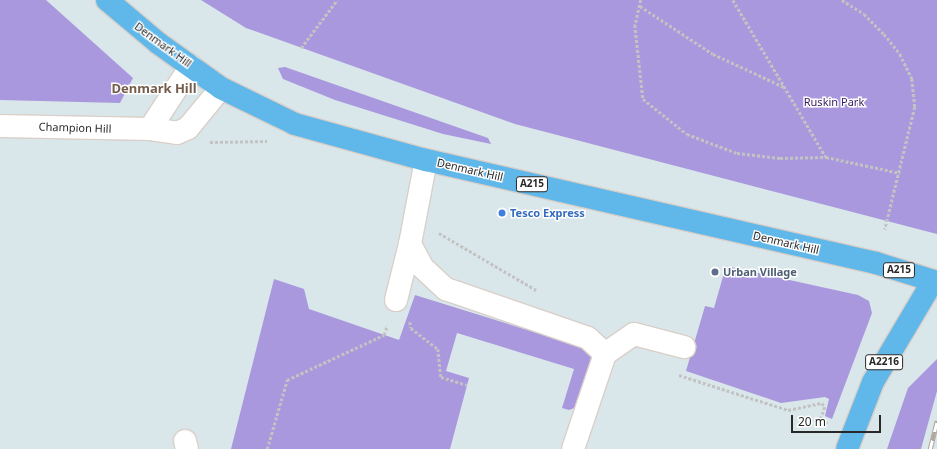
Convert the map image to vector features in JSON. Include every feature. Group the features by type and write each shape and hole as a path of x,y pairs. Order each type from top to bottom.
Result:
{"main road":[{"name":"Denmark Hill","path":"107,0 221,88 295,124 426,160 876,263 935,281"},
{"name":"A2216","path":"850,441 873,382 935,281"}],"street":[{"path":"150,129 191,66"},
{"name":"Champion Hill","path":"0,126 150,129 177,134 188,128 221,88"},
{"path":"393,309 416,222 426,160"},
{"path":"410,244 422,267 446,289 588,338 605,354"},
{"path":"572,449 605,354 634,334 684,347"}],"path":[{"path":"301,48 337,0"},
{"path":"641,0 635,25 644,99 687,134 737,153 780,158 826,157 900,173"},
{"path":"733,0 826,157"},
{"path":"842,0 864,14 884,34 900,54 912,79 914,107 900,173 885,229"},
{"path":"640,6 712,54 785,87"},
{"path":"207,142 263,143 295,124"},
{"path":"416,222 425,224 539,292"},
{"path":"267,449 287,380 384,335 393,309 405,303 412,328 438,349 441,377 467,385"},
{"path":"672,373 788,410 822,403 825,407 820,421 850,441"}],"green space":[{"path":"0,0 46,0 133,78 120,103 0,100"},
{"name":"Ruskin Park","path":"201,0 937,0 937,234 515,124 246,28"},
{"path":"285,67 488,138 491,144 443,134 335,100 283,79 278,68"},
{"path":"726,266 858,295 869,301 872,313 832,419 825,416 829,399 825,397 781,403 686,371 705,306 714,308"},
{"path":"274,279 304,289 309,309 399,340 415,295 582,347 591,357 590,372 577,407 569,410 562,408 574,369 457,333 446,371 469,378 450,449 231,449"},
{"path":"937,359 937,391 921,449 887,449 908,388"}],"railway":[{"path":"930,449 937,421"}],"place":[{"name":"Tesco Express","path":"502,213"},
{"name":"Urban Village","path":"715,272"}],"district":[{"name":"Denmark Hill","path":"154,88"}]}
